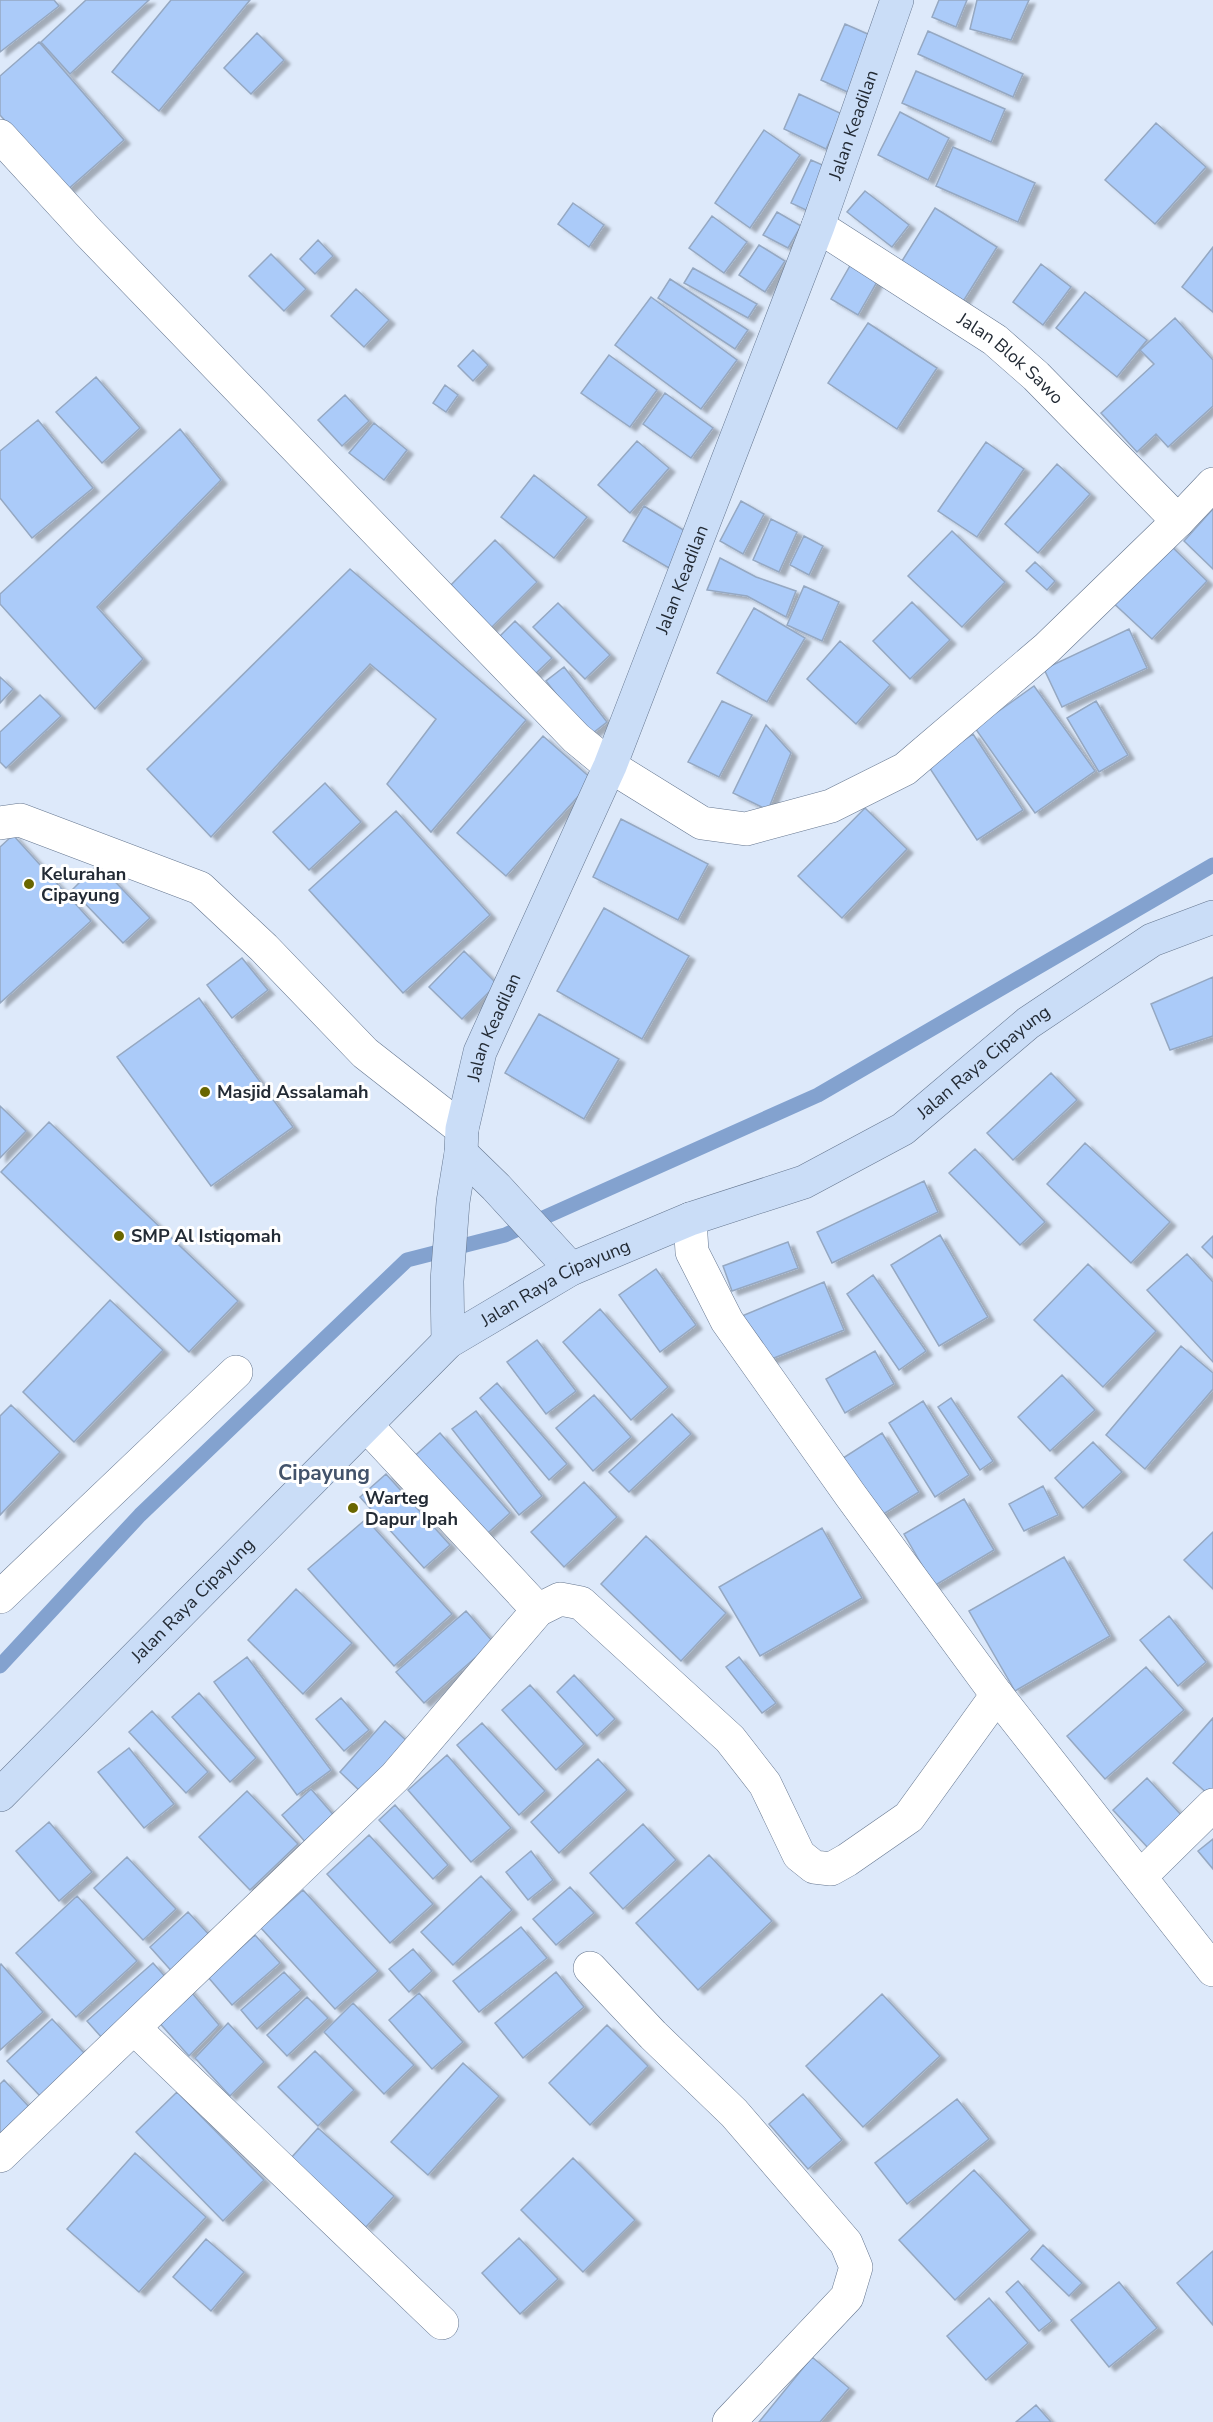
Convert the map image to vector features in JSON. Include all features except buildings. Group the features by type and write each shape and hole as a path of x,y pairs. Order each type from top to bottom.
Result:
{"main road":[{"name":"Jalan Keadilan","path":"448,1342 447,1281 453,1202 462,1141 480,1052 610,766 818,226 897,0"},
{"name":"Jalan Raya Cipayung","path":"0,1795 448,1342 571,1269 690,1219 804,1182 903,1129 1028,1023 1152,940 1213,917"},
{"path":"462,1141 496,1187 571,1269"}],"street":[{"path":"0,136 89,233 576,738 610,766 702,823 746,829 831,806 904,769 1047,648 1213,484"},
{"name":"Jalan Blok Sawo","path":"818,226 995,340 1036,376 1178,521"},
{"path":"0,823 20,820 200,888 264,948 365,1053 462,1141"},
{"path":"690,1219 692,1252 727,1321 851,1496 998,1695 1213,1970"},
{"path":"0,1597 236,1372"},
{"path":"367,1426 538,1610"},
{"path":"0,2156 394,1777 538,1610 560,1599 581,1603 730,1738 765,1784 799,1855 814,1867 831,1869 909,1817 998,1695"},
{"path":"1141,1876 1213,1805"},
{"path":"590,1968 653,2035 734,2113 846,2242 856,2267 848,2297 729,2422"},
{"path":"134,2028 442,2323"}],"waterway":[{"path":"0,1666 140,1515 407,1260 505,1235 818,1095 1213,865"}],"place":[{"name":"Kelurahan Cipayung","path":"29,884"},
{"name":"Masjid Assalamah","path":"205,1092"},
{"name":"SMP Al Istiqomah","path":"119,1236"},
{"name":"Warteg Dapur Ipah","path":"353,1508"}],"district":[{"name":"Cipayung","path":"324,1473"}]}
